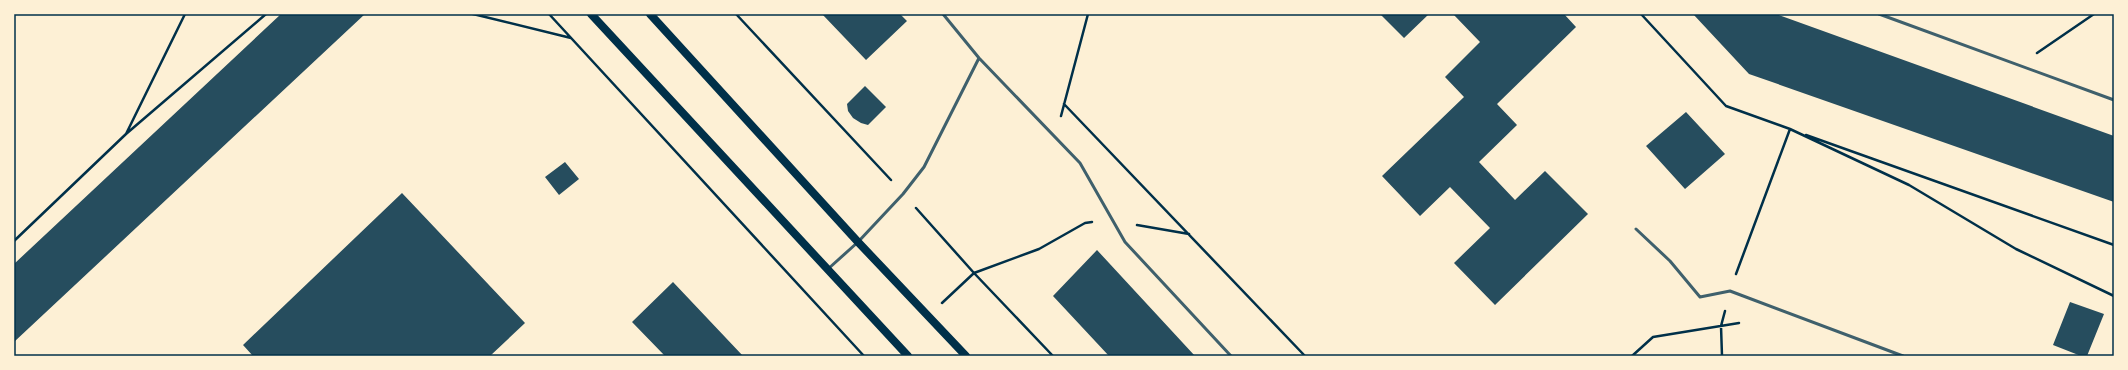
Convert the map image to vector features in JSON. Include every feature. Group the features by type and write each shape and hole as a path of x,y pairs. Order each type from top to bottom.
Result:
{"main road":[{"path":"591,14 908,356"},
{"path":"650,14 858,242 966,356"}],"lane":[{"path":"943,14 979,58 1080,163 1125,242 1231,356"},
{"path":"1879,14 2114,100"},
{"path":"827,270 858,242 903,194 924,167 979,58"},
{"path":"1636,229 1670,262 1700,297 1730,291 1903,356"}],"path":[{"path":"126,134 185,14"},
{"path":"14,241 126,134 266,14"},
{"path":"473,14 571,38"},
{"path":"549,14 864,356"},
{"path":"1056,138 1088,14"},
{"path":"1641,14 1726,106 2114,245"},
{"path":"2018,65 2094,14"},
{"path":"1064,104 1305,356"},
{"path":"1722,356 1721,326 1730,291 1790,129"},
{"path":"1790,129 1909,185 2016,249 2114,296"},
{"path":"974,273 1039,249 1085,223 1113,220 1189,234"},
{"path":"1632,356 1653,337 1739,324"}],"building":[{"path":"281,14 365,14 14,342 14,264"},
{"path":"822,14 900,14 907,21 866,60"},
{"path":"1380,14 1429,14 1404,38"},
{"path":"1453,14 1564,14 1576,27 1497,104 1517,125 1479,162 1515,200 1545,171 1588,214 1495,305 1454,263 1490,228 1450,187 1420,216 1382,176 1464,97 1445,77 1480,42"},
{"path":"1693,14 1776,14 2114,136 2114,202 1749,74"},
{"path":"865,86 886,107 868,125 853,118 848,111 847,104"},
{"path":"1686,112 1725,154 1685,189 1646,146"},
{"path":"565,162 579,179 559,195 545,177"},
{"path":"402,193 525,323 490,356 253,356 243,345"},
{"path":"1097,250 1195,356 1109,356 1053,296"},
{"path":"673,282 743,356 665,356 632,322"},
{"path":"2070,302 2104,314 2087,356 2081,356 2053,345"}]}
